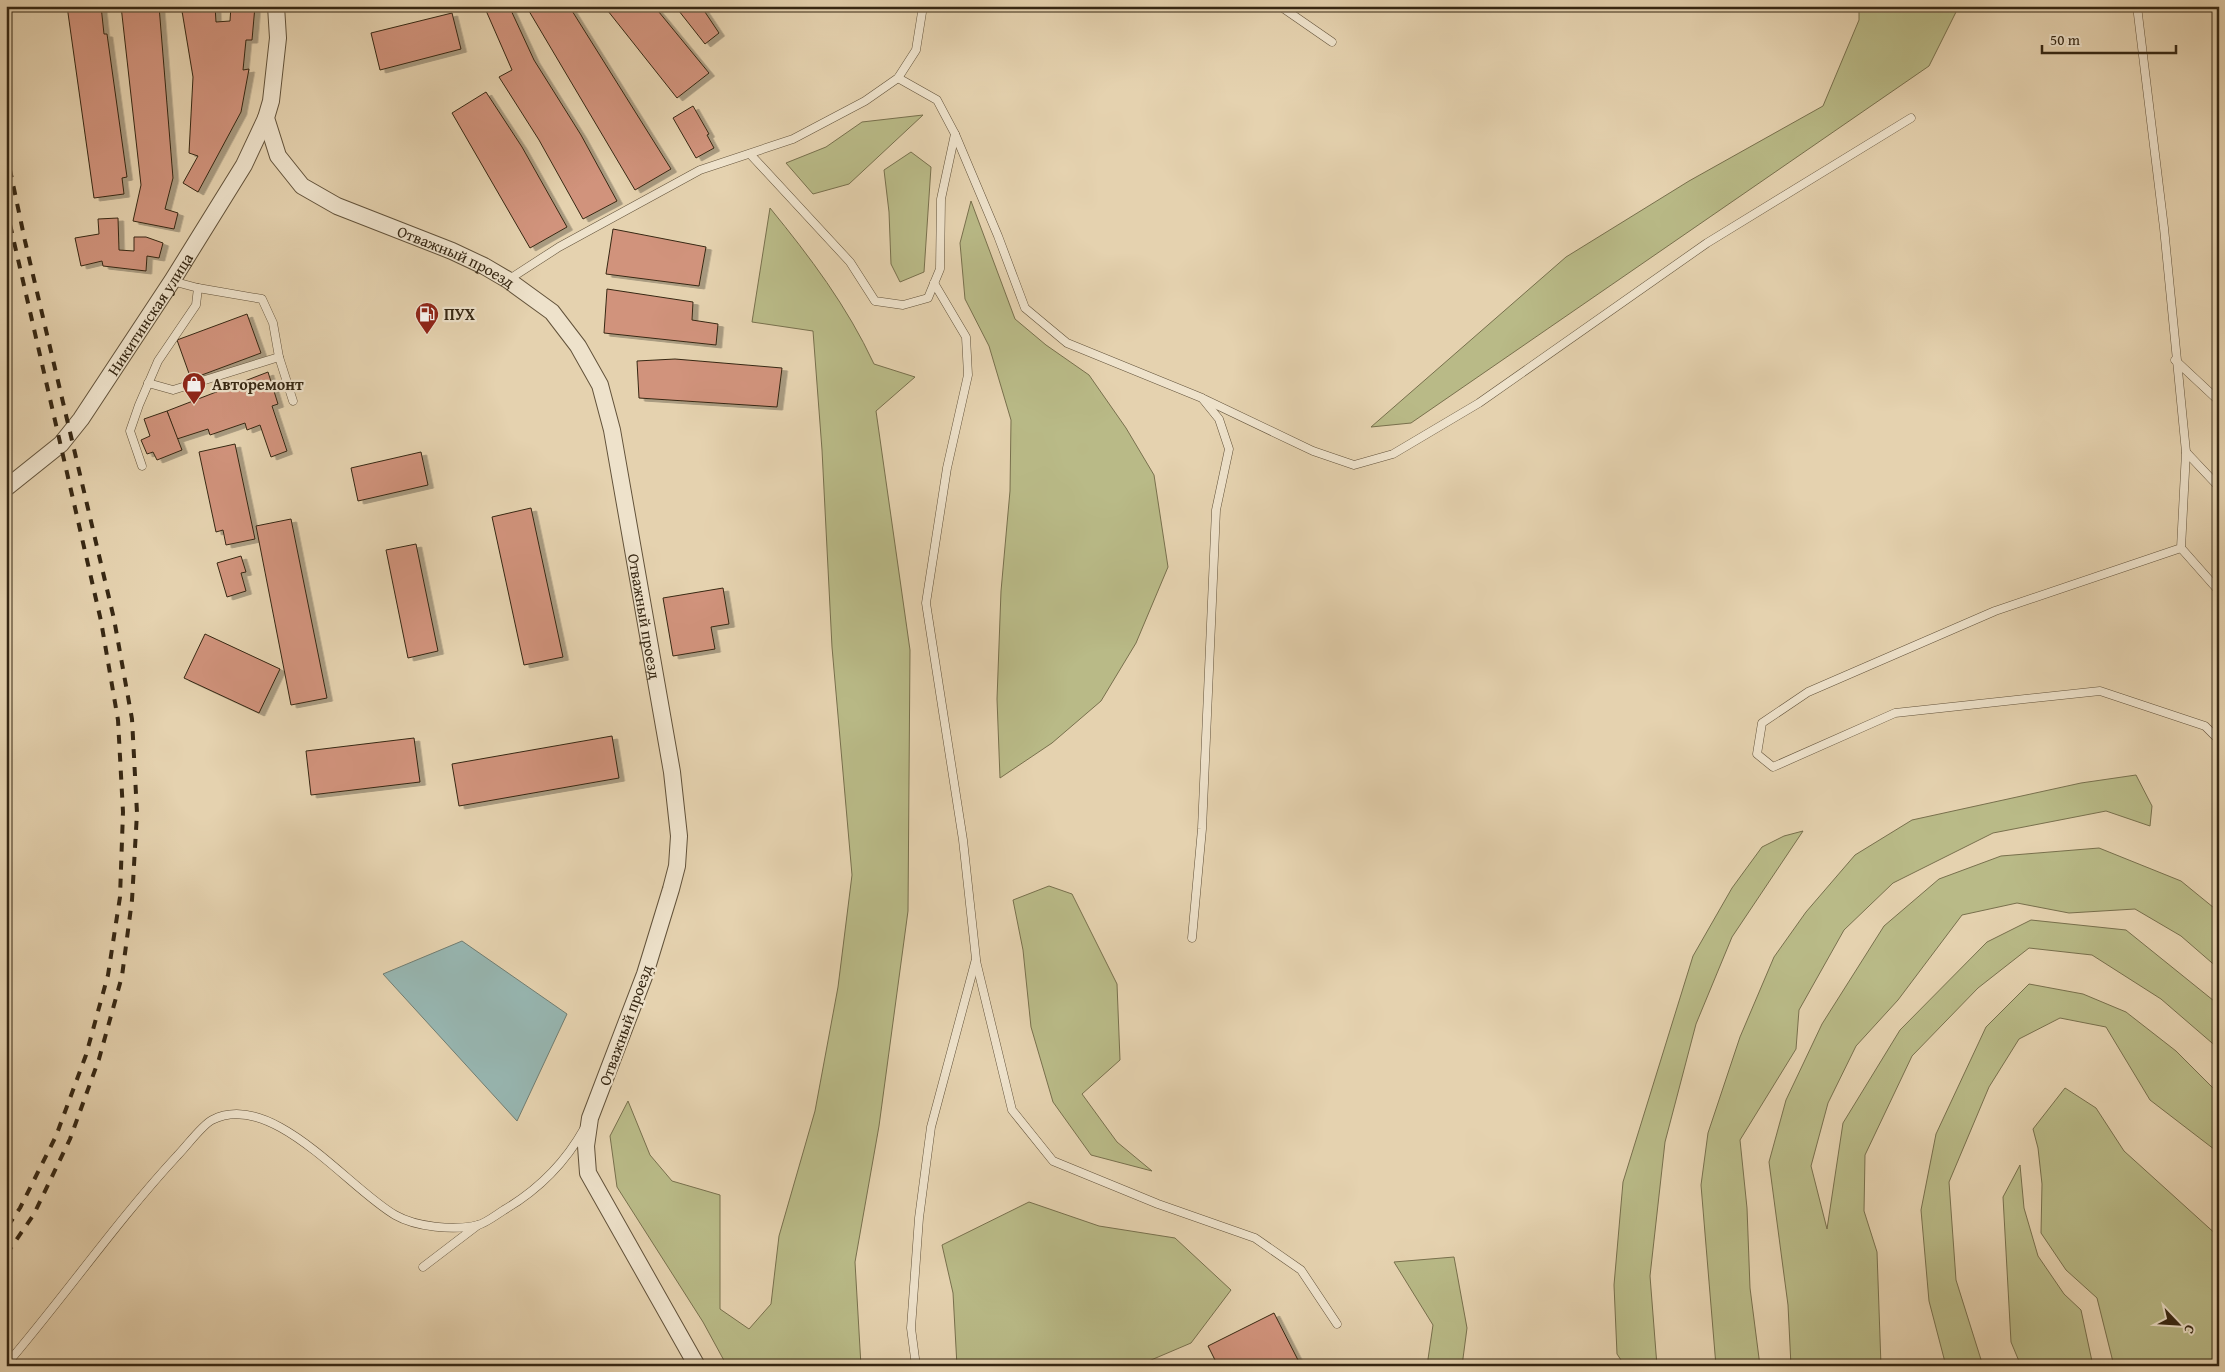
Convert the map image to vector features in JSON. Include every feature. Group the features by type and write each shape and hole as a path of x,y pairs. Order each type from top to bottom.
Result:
{"street":[{"path":"266,118 271,101 278,38 276,6"},
{"name":"Отважный проезд","path":"266,118 278,156 302,186 337,206 452,251 508,280 552,312 578,346 600,385 612,430 672,772 678,827 677,866 671,890 645,974 590,1118 586,1146 588,1172 697,1366"},
{"name":"Никитинская улица","path":"6,488 60,444 81,419 172,281 244,165 266,118"}],"lane":[{"path":"508,280 559,248 662,189 700,170 793,139 865,101 898,78 916,50 923,6"},
{"path":"1280,6 1332,42"},
{"path":"2138,6 2164,228 2175,360 2186,452 2181,548 2219,590"},
{"path":"898,78 937,100 955,134 998,236 1025,308 1067,343 1202,398 1313,451 1354,465 1393,454 1479,403 1707,244 1911,118"},
{"path":"750,154 850,262 875,301 903,305 928,298 940,269 942,200 955,134"},
{"path":"172,281 198,288 262,298 273,323 279,357 293,401"},
{"path":"934,283 966,337 968,375 947,468 926,603 963,840 976,959 1012,1110 1053,1161 1158,1204 1255,1238 1301,1270 1337,1324"},
{"path":"142,466 130,431 158,361 196,304 198,288"},
{"path":"148,383 173,390 279,357"},
{"path":"2175,360 2219,401"},
{"path":"1192,938 1202,829 1216,510 1229,449 1218,419 1202,398"},
{"path":"2186,452 2219,487"},
{"path":"2181,548 1995,611 1808,692 1762,723 1757,754 1773,767 1895,713 2100,691 2205,726 2219,740"},
{"path":"916,1366 912,1328 919,1218 931,1127 976,959"},
{"path":"6,1365 146,1190 211,1120 236,1113 264,1118 295,1137 396,1215 439,1228 478,1225"},
{"path":"423,1267 478,1225 514,1204 549,1177 573,1149 590,1118"}],"green space":[{"path":"1859,6 1959,6 1929,66 1411,423 1371,427 1566,257 1689,181 1823,106 1859,20"},
{"path":"923,115 849,184 813,194 786,163 826,147 862,122"},
{"path":"911,152 931,167 924,272 900,282 891,264 889,212 884,170"},
{"path":"971,201 1015,319 1046,345 1089,375 1126,428 1154,475 1168,567 1136,643 1101,701 1052,743 1000,778 997,699 1001,591 1010,491 1011,420 989,346 965,299 960,243"},
{"path":"770,208 840,302 874,364 915,377 876,411 910,650 908,911 879,1126 855,1262 861,1366 727,1366 703,1322 617,1187 610,1136 628,1101 650,1155 672,1181 720,1195 720,1309 749,1329 771,1304 779,1236 815,1111 838,987 852,875 832,647 822,450 813,331 752,322"},
{"path":"2136,775 2152,806 2150,826 2106,811 1993,833 1893,883 1844,930 1799,1010 1796,1049 1740,1140 1747,1208 1750,1288 1760,1366 1716,1366 1701,1185 1708,1133 1740,1037 1774,957 1806,912 1855,855 1912,820 2081,783"},
{"path":"1803,831 1732,937 1696,1024 1665,1142 1650,1276 1657,1366 1625,1366 1617,1354 1614,1285 1623,1182 1693,956 1732,888 1762,847 1784,836"},
{"path":"2099,848 2181,881 2219,912 2219,969 2181,936 2135,909 2069,913 2017,903 1962,915 1898,1000 1856,1046 1828,1103 1811,1166 1827,1229 1843,1123 1900,1030 1987,942 2031,920 2126,930 2219,1005 2219,1049 2161,999 2092,955 2029,948 1978,988 1912,1056 1865,1155 1864,1211 1877,1252 1881,1366 1791,1366 1788,1305 1769,1162 1786,1100 1822,1024 1884,926 1939,879 2001,856"},
{"path":"1049,886 1072,894 1117,984 1120,1060 1082,1094 1117,1142 1152,1171 1091,1155 1053,1102 1031,1027 1023,950 1013,900"},
{"path":"2029,984 2083,994 2126,1012 2176,1051 2219,1094 2219,1153 2150,1100 2106,1027 2060,1018 2019,1039 1989,1087 1949,1182 1956,1280 1983,1366 1946,1366 1929,1301 1921,1210 1936,1134 1986,1027"},
{"path":"2065,1088 2096,1108 2124,1151 2219,1237 2219,1366 2114,1366 2097,1298 2066,1270 2041,1233 2042,1184 2038,1148 2033,1129"},
{"path":"2020,1165 2024,1208 2038,1256 2064,1294 2081,1310 2093,1366 2021,1366 2011,1342 2003,1197"},
{"path":"1029,1202 1099,1226 1175,1238 1231,1290 1191,1343 1137,1366 957,1366 953,1293 942,1245"},
{"path":"1454,1257 1467,1328 1462,1366 1427,1366 1433,1325 1394,1262"}],"water":[{"path":"462,941 567,1014 517,1121 383,974"}],"building":[{"path":"67,6 101,6 104,34 107,34 127,177 122,178 124,194 94,198"},
{"path":"121,6 159,6 173,178 165,209 178,213 174,229 133,221 141,185"},
{"path":"177,6 215,6 216,22 230,21 231,6 255,6 252,40 246,40 243,70 249,69 241,112 198,192 183,183 198,156 189,153 193,77 182,11 177,11"},
{"path":"484,6 509,6 534,60 581,135 617,201 583,219 539,140 499,77 512,70"},
{"path":"526,6 569,6 671,169 635,190"},
{"path":"604,6 654,6 709,73 677,98"},
{"path":"675,6 701,6 719,33 705,44"},
{"path":"452,13 461,49 380,70 371,33"},
{"path":"486,92 522,147 567,227 530,248 452,113"},
{"path":"693,106 709,134 707,135 714,148 696,158 673,118"},
{"path":"118,218 119,250 134,251 134,237 146,237 163,243 159,258 147,256 146,271 103,266 102,261 81,266 75,238 99,234 98,219"},
{"path":"613,229 706,247 699,286 606,274"},
{"path":"607,289 693,302 692,320 718,324 716,345 604,333"},
{"path":"247,314 261,353 191,379 177,340"},
{"path":"675,359 782,368 777,407 639,398 637,361"},
{"path":"268,372 278,404 272,406 287,451 271,457 260,425 247,430 245,423 210,435 208,429 177,439 167,411"},
{"path":"167,411 182,450 157,460 153,452 147,454 141,440 150,436 144,419"},
{"path":"235,444 255,539 226,545 223,530 216,532 199,452"},
{"path":"421,452 428,485 358,501 351,468"},
{"path":"531,508 563,657 524,665 492,517"},
{"path":"291,519 327,698 291,705 256,526"},
{"path":"416,544 438,651 408,658 386,550"},
{"path":"241,556 246,572 241,573 246,591 227,597 217,563"},
{"path":"723,588 729,624 711,627 715,649 673,656 663,598"},
{"path":"205,634 280,669 259,713 184,678"},
{"path":"612,736 619,778 459,806 452,764"},
{"path":"414,738 420,782 311,795 306,751"},
{"path":"1274,1313 1298,1360 1286,1366 1218,1366 1208,1346"}],"railway":[{"path":"6,151 25,241 114,619 132,719 137,813 132,900 122,976 99,1059 70,1139 34,1214 6,1255"},
{"path":"6,207 101,621 118,720 123,812 120,897 108,975 86,1055 56,1136 20,1208 6,1229"}],"place":[{"name":"ПУХ","path":"427,335"},
{"name":"Авторемонт","path":"194,405"}]}
